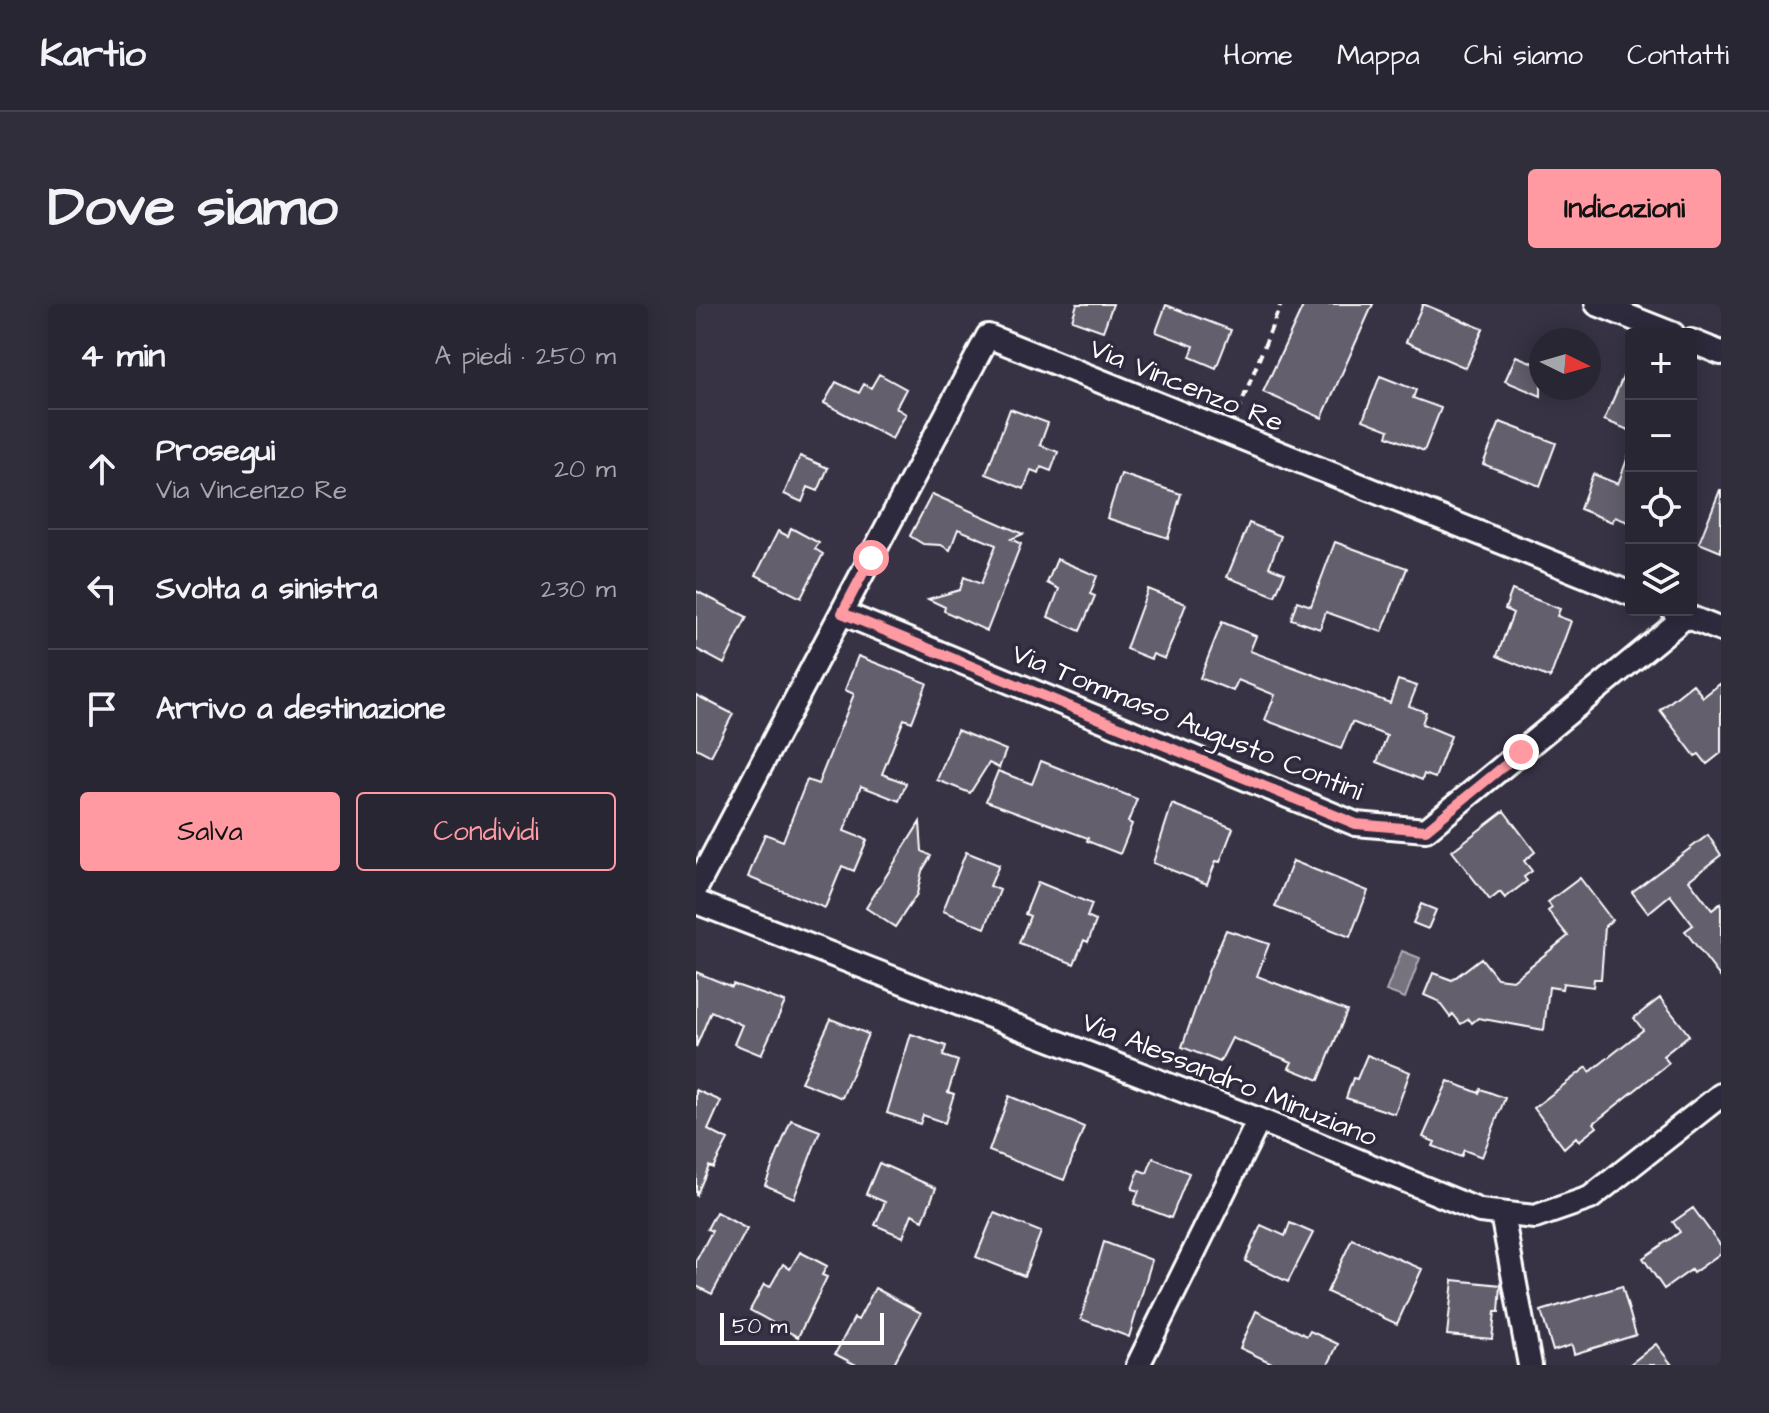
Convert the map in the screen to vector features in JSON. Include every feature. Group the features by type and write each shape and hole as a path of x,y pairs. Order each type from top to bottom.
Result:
{"street":[{"path":"1597,304 1658,328"},
{"name":"Via Vincenzo Re","path":"696,888 988,336 1625,592"},
{"path":"1697,343 1721,353"},
{"name":"Via Tommaso Augusto Contini","path":"842,613 1356,824 1426,830 1675,616"},
{"path":"1686,616 1721,630"},
{"name":"Via Alessandro Minuziano","path":"696,902 1259,1120 1480,1211 1535,1217 1590,1198 1721,1095"},
{"path":"1138,1365 1259,1120"},
{"path":"1502,1214 1530,1365"}],"path":[{"path":"1229,433 1281,304"}],"shaded area":[{"path":"1402,951 1420,958 1405,998 1386,991"}],"building":[{"path":"1077,304 1113,304 1103,331 1072,320"},
{"path":"1304,304 1373,304 1322,418 1263,392"},
{"path":"1423,304 1483,329 1466,368 1406,342"},
{"path":"1166,305 1231,330 1216,368 1190,357 1194,346 1156,332"},
{"path":"1516,356 1529,361 1529,391 1505,381"},
{"path":"1625,373 1625,429 1604,420"},
{"path":"879,374 906,389 896,408 906,414 892,439 824,403 836,382 859,393 864,384 871,388"},
{"path":"1380,376 1416,390 1413,398 1441,408 1424,451 1387,436 1389,430 1363,420"},
{"path":"1010,409 1048,423 1040,445 1058,452 1051,471 1041,467 1039,473 1031,470 1024,489 986,474"},
{"path":"1500,422 1556,443 1540,486 1483,464"},
{"path":"800,456 828,468 818,491 808,487 802,502 784,494"},
{"path":"1625,465 1625,521 1615,517 1612,522 1580,509 1593,474 1618,484"},
{"path":"1121,474 1181,494 1168,538 1107,518"},
{"path":"1721,490 1721,552 1699,543"},
{"path":"932,494 1023,534 1011,539 1021,544 987,631 944,611 945,607 928,599 960,590 964,577 981,584 996,545 958,529 950,550 941,545 923,544 910,536"},
{"path":"1249,523 1281,536 1269,567 1285,573 1275,596 1227,577"},
{"path":"791,528 819,543 815,549 823,554 801,598 756,575 778,531 788,536"},
{"path":"1335,542 1407,568 1382,632 1326,612 1320,629 1291,619 1297,601 1311,606"},
{"path":"1057,559 1097,576 1090,594 1095,596 1080,631 1048,617 1059,589 1047,583"},
{"path":"1148,589 1186,604 1165,659 1153,654 1151,659 1126,649"},
{"path":"1512,590 1560,609 1557,616 1571,621 1550,678 1497,656 1513,613 1505,609"},
{"path":"696,591 747,617 724,664 696,649"},
{"path":"1222,622 1256,636 1250,651 1390,703 1398,680 1417,686 1409,706 1426,712 1422,724 1451,736 1435,778 1424,774 1422,780 1377,762 1387,736 1352,722 1341,749 1265,720 1275,695 1238,680 1233,691 1200,678"},
{"path":"858,656 927,683 912,722 904,719 882,774 906,783 899,801 861,786 844,831 867,840 854,871 842,866 825,908 748,877 765,834 783,841 807,780 818,784 854,694 845,690"},
{"path":"1721,683 1721,753 1707,764 1699,754 1695,756 1660,710 1693,684 1703,697"},
{"path":"696,695 733,714 711,756 696,748"},
{"path":"957,730 1006,750 999,768 989,763 970,793 937,780"},
{"path":"1041,761 1137,799 1128,822 1132,824 1120,854 1087,841 1088,838 986,801 998,771 1032,784"},
{"path":"1172,804 1233,828 1220,862 1216,861 1207,884 1153,863"},
{"path":"1504,811 1535,852 1524,861 1532,871 1524,877 1527,881 1505,898 1500,892 1490,900 1452,851"},
{"path":"920,822 922,851 931,856 922,871 917,894 895,927 866,908"},
{"path":"1708,835 1721,855 1689,880 1712,910 1721,903 1721,978 1685,931 1693,925 1670,895 1648,913 1632,892"},
{"path":"966,852 999,865 990,886 1000,890 985,928 943,911"},
{"path":"1293,861 1368,891 1350,937 1275,907"},
{"path":"1580,878 1612,920 1605,926 1601,979 1594,979 1593,987 1563,983 1562,989 1549,987 1544,1030 1478,1018 1472,1023 1469,1019 1461,1024 1453,1014 1450,1017 1438,1001 1424,995 1433,973 1452,980 1481,958 1497,978 1513,980 1568,936 1548,911 1552,908 1548,902"},
{"path":"1038,882 1092,904 1087,917 1096,921 1088,942 1084,940 1074,964 1019,943 1030,916 1025,914"},
{"path":"1421,904 1436,910 1428,929 1413,923"},
{"path":"1226,930 1269,944 1257,976 1347,1011 1319,1080 1289,1068 1292,1062 1232,1038 1220,1062 1182,1047"},
{"path":"696,972 732,987 733,984 785,1002 761,1055 734,1044 742,1025 711,1011 696,1047"},
{"path":"1660,998 1689,1035 1663,1056 1669,1063 1594,1123 1597,1127 1579,1141 1576,1137 1564,1148 1534,1108 1587,1067 1590,1072 1643,1030 1634,1018"},
{"path":"831,1019 868,1034 842,1098 801,1082"},
{"path":"911,1034 946,1046 943,1056 958,1061 948,1092 954,1094 945,1123 923,1115 920,1124 887,1113"},
{"path":"1367,1055 1410,1072 1395,1114 1346,1098 1353,1078 1357,1079"},
{"path":"1448,1081 1479,1093 1481,1089 1505,1098 1482,1157 1464,1150 1461,1157 1433,1146 1435,1142 1423,1137"},
{"path":"696,1090 721,1101 708,1130 728,1140 713,1168 709,1166 696,1196"},
{"path":"1009,1096 1084,1127 1064,1180 989,1151"},
{"path":"791,1120 820,1131 794,1198 765,1185"},
{"path":"1153,1158 1189,1173 1171,1218 1134,1204 1139,1191 1132,1189 1139,1170 1147,1173"},
{"path":"879,1163 936,1188 923,1220 912,1214 903,1237 875,1225 885,1202 866,1194"},
{"path":"1693,1208 1721,1246 1721,1253 1664,1289 1643,1258 1680,1232 1673,1222"},
{"path":"716,1212 747,1229 712,1294 696,1286 696,1261 712,1231 707,1229"},
{"path":"994,1213 1041,1232 1024,1276 976,1257"},
{"path":"1290,1223 1313,1233 1288,1282 1245,1261 1261,1225 1285,1236"},
{"path":"1352,1239 1422,1269 1397,1324 1327,1292"},
{"path":"1104,1242 1152,1260 1129,1337 1081,1319"},
{"path":"800,1252 827,1266 822,1275 827,1277 798,1337 750,1310 764,1284 770,1287 783,1264 790,1269"},
{"path":"1453,1280 1501,1285 1499,1312 1495,1312 1492,1339 1447,1335"},
{"path":"1622,1286 1636,1335 1574,1354 1572,1345 1553,1351 1541,1311"},
{"path":"875,1288 921,1313 893,1365 856,1365 835,1354 854,1318 858,1320"},
{"path":"1256,1311 1307,1336 1310,1331 1338,1344 1328,1365 1276,1365 1240,1348"},
{"path":"1656,1344 1672,1365 1629,1365"}],"route":[{"path":"871,558 842,613 1356,824 1426,830 1521,752"}]}
